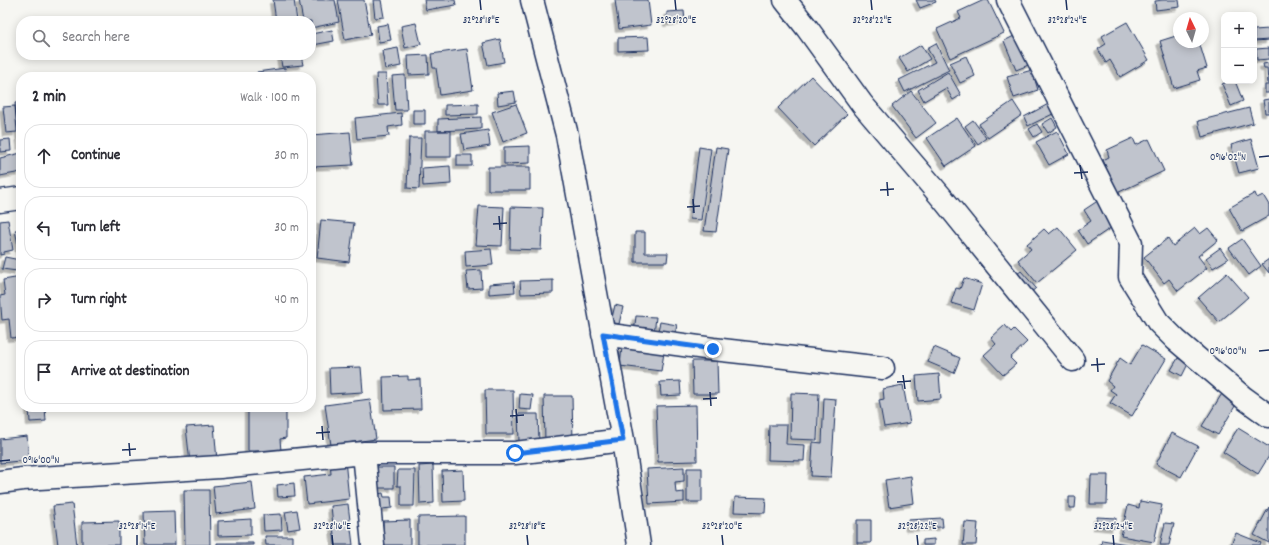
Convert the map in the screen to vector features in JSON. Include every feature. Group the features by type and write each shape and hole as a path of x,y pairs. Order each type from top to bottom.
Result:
{"street":[{"path":"532,0 567,135 643,545"},
{"path":"785,0 808,28 862,104 948,205 1073,360"},
{"path":"1008,0 1131,244 1130,277 1158,322 1176,340 1244,398 1269,416"},
{"path":"0,201 16,199"},
{"path":"603,334 713,349 883,368"},
{"path":"0,482 23,479 220,467 364,453 515,453 623,440"},
{"path":"364,453 373,545"}],"building":[{"path":"273,0 294,0 296,16 275,16"},
{"path":"299,0 335,0 339,22 316,27 316,16 302,16"},
{"path":"338,0 364,0 371,35 345,40"},
{"path":"373,0 381,0 384,17 375,18"},
{"path":"424,0 455,0 456,5 426,10"},
{"path":"615,0 648,0 651,25 619,29"},
{"path":"916,0 935,0 936,2 920,8"},
{"path":"984,0 988,0 1004,33 950,58 937,29 961,18 958,12"},
{"path":"1179,0 1180,7 1156,10 1155,1"},
{"path":"684,11 685,21 667,23 667,12"},
{"path":"1127,22 1149,60 1120,77 1110,60 1106,63 1098,49 1106,44 1102,36"},
{"path":"416,23 421,44 405,48 401,26"},
{"path":"388,24 391,40 379,42 377,26"},
{"path":"1269,29 1269,40 1257,41 1257,30"},
{"path":"332,30 334,41 316,44 316,33"},
{"path":"1018,34 1031,64 1016,70 1004,41"},
{"path":"648,37 649,50 618,51 618,38"},
{"path":"1173,37 1173,48 1201,48 1207,68 1197,71 1200,80 1174,88 1160,41"},
{"path":"500,39 504,62 488,65 483,43"},
{"path":"936,43 949,70 905,92 899,80 935,62 927,48"},
{"path":"921,45 930,59 908,72 899,58"},
{"path":"398,48 401,66 385,69 382,51"},
{"path":"1269,48 1269,59 1257,60 1257,49"},
{"path":"467,49 473,90 440,95 436,68 433,68 431,54"},
{"path":"428,55 429,74 409,75 408,56"},
{"path":"966,56 975,76 960,83 950,63"},
{"path":"281,60 302,60 303,65 282,67"},
{"path":"1269,63 1269,93 1265,93 1265,85 1268,85 1267,68 1264,68 1263,64"},
{"path":"285,68 286,72 257,72"},
{"path":"1032,70 1038,90 1014,98 1007,77"},
{"path":"948,72 961,95 953,100 946,88 924,101 918,90"},
{"path":"376,74 386,74 388,105 378,105"},
{"path":"405,75 407,110 395,110 392,76"},
{"path":"811,76 847,114 814,146 778,108"},
{"path":"1222,84 1236,84 1243,101 1231,106"},
{"path":"514,91 516,102 498,105 497,93"},
{"path":"911,91 936,123 916,138 892,106"},
{"path":"1269,99 1269,113 1265,113 1263,100"},
{"path":"1013,101 1022,115 988,138 979,124"},
{"path":"1054,101 1059,111 1028,126 1024,117"},
{"path":"478,104 478,114 445,115 445,105"},
{"path":"516,104 527,133 503,142 492,112"},
{"path":"15,106 16,132 6,133 3,107"},
{"path":"1249,108 1253,123 1202,137 1198,121"},
{"path":"413,110 425,110 425,124 413,124"},
{"path":"401,113 402,125 388,127 389,136 357,139 355,118"},
{"path":"481,117 481,129 438,131 438,119"},
{"path":"957,118 976,146 946,166 927,138"},
{"path":"1052,118 1057,127 1048,133 1042,124"},
{"path":"973,120 986,138 978,144 965,126"},
{"path":"1037,124 1042,132 1034,137 1029,129"},
{"path":"488,130 490,146 464,150 461,134"},
{"path":"425,131 451,131 451,157 425,157"},
{"path":"1057,131 1069,154 1049,165 1036,142"},
{"path":"350,132 353,165 316,167 316,135"},
{"path":"409,138 421,138 419,189 407,188"},
{"path":"1133,138 1136,145 1149,139 1164,171 1117,193 1103,160 1109,157 1107,150"},
{"path":"10,139 11,151 0,152 0,140"},
{"path":"1251,139 1259,168 1239,173 1231,145"},
{"path":"530,146 530,163 504,164 504,147"},
{"path":"699,147 711,149 701,220 690,219"},
{"path":"716,147 728,149 716,232 704,231"},
{"path":"16,154 16,173 0,176 0,158"},
{"path":"457,155 472,155 472,166 457,166"},
{"path":"450,166 451,184 423,186 422,168"},
{"path":"488,167 530,167 530,190 488,190"},
{"path":"1255,193 1257,198 1263,195 1269,205 1269,216 1242,231 1229,208"},
{"path":"1099,200 1115,225 1087,244 1078,230 1091,221 1084,210"},
{"path":"479,206 504,207 502,246 476,245"},
{"path":"511,207 543,208 541,250 510,249"},
{"path":"8,220 13,250 4,252 4,254 0,255 0,221"},
{"path":"321,220 354,223 349,262 317,258"},
{"path":"1058,227 1077,250 1037,283 1018,260 1031,249 1027,244 1044,229 1049,234"},
{"path":"1195,228 1200,234 1208,228 1218,240 1198,256 1207,268 1178,291 1169,279 1164,283 1144,257 1168,238 1173,246"},
{"path":"635,232 645,232 645,253 668,253 667,262 635,262"},
{"path":"1242,239 1261,266 1249,275 1229,248"},
{"path":"1220,248 1228,259 1213,268 1206,258"},
{"path":"491,249 493,265 466,267 465,251"},
{"path":"5,257 16,259 16,271 2,269"},
{"path":"1269,259 1269,273 1262,264"},
{"path":"481,270 482,288 468,289 466,271"},
{"path":"1021,271 1036,288 1029,294 1013,277"},
{"path":"1227,273 1248,297 1219,322 1198,298"},
{"path":"16,278 16,338 11,338 9,319 2,320 0,296 5,295 3,280"},
{"path":"964,278 982,284 974,310 951,303 956,288 960,289"},
{"path":"553,280 553,293 521,294 520,281"},
{"path":"514,282 515,292 489,294 489,284"},
{"path":"615,305 623,307 619,324 611,322"},
{"path":"636,316 656,317 654,334 634,333"},
{"path":"660,322 677,325 674,339 657,335"},
{"path":"1005,325 1011,332 1014,329 1027,342 1010,358 1016,364 1003,375 984,355 996,344 991,338"},
{"path":"1142,345 1166,359 1132,416 1110,403 1116,394 1110,390 1113,386 1107,381 1120,358 1130,365"},
{"path":"622,347 664,353 661,371 620,366"},
{"path":"934,347 960,358 954,373 928,362"},
{"path":"1178,358 1188,364 1182,376 1171,370"},
{"path":"692,361 717,361 718,394 693,394"},
{"path":"361,367 363,392 330,394 329,368"},
{"path":"939,374 941,399 918,401 916,376"},
{"path":"408,376 408,380 420,379 421,409 384,410 383,377"},
{"path":"680,381 681,395 661,396 660,382"},
{"path":"903,385 910,423 884,427 879,400 884,399 883,389"},
{"path":"485,390 513,390 514,434 486,434"},
{"path":"1223,392 1238,401 1218,435 1202,426"},
{"path":"791,393 819,394 817,440 790,439"},
{"path":"520,394 533,395 531,410 519,409"},
{"path":"544,396 572,396 573,442 545,442"},
{"path":"824,398 836,399 831,477 811,476 813,442 822,443"},
{"path":"370,399 376,439 331,445 325,405"},
{"path":"696,405 697,461 658,462 656,406"},
{"path":"29,412 45,412 46,421 30,422"},
{"path":"248,412 286,412 286,438 280,439 281,451 248,451"},
{"path":"518,414 538,414 539,440 519,441"},
{"path":"214,425 217,461 190,463 186,427"},
{"path":"769,425 787,425 786,444 805,445 804,461 768,460"},
{"path":"1238,428 1269,447 1269,456 1258,474 1223,452"},
{"path":"1172,433 1198,446 1181,477 1156,464"},
{"path":"27,436 29,460 0,463 0,439"},
{"path":"345,460 349,499 307,504 304,477 331,474 330,462"},
{"path":"433,465 434,503 420,504 419,466"},
{"path":"372,467 394,467 394,488 372,488"},
{"path":"684,467 684,481 675,482 676,493 684,492 684,502 649,504 647,469"},
{"path":"687,468 702,468 702,502 687,502"},
{"path":"398,470 415,470 414,506 401,506 401,486 397,486"},
{"path":"463,470 464,501 443,502 442,471"},
{"path":"1091,475 1108,475 1107,504 1090,504"},
{"path":"911,476 914,503 889,507 885,480"},
{"path":"252,482 255,509 216,514 213,486"},
{"path":"294,483 295,496 278,497 277,485"},
{"path":"184,490 209,490 210,545 185,545"},
{"path":"383,493 384,497 391,497 392,508 372,510 371,495"},
{"path":"735,497 766,498 765,513 734,512"},
{"path":"1069,497 1076,497 1075,508 1069,508"},
{"path":"1140,501 1162,505 1154,542 1121,536 1128,505 1139,508"},
{"path":"72,504 77,545 58,545 53,506"},
{"path":"348,504 353,545 335,545 331,506"},
{"path":"1269,507 1269,543 1254,535"},
{"path":"297,510 300,528 288,530 285,512"},
{"path":"174,511 175,545 145,545 144,512"},
{"path":"281,514 282,530 264,531 263,515"},
{"path":"465,516 465,545 418,545 418,517"},
{"path":"1097,517 1116,518 1115,528 1096,526"},
{"path":"942,518 943,527 909,528 908,520"},
{"path":"251,519 251,535 218,536 218,521"},
{"path":"410,520 410,545 383,545 383,521"},
{"path":"857,520 871,520 871,543 857,543"},
{"path":"119,521 119,545 82,545 82,522"},
{"path":"965,522 978,523 976,545 963,545"},
{"path":"1165,523 1174,524 1169,545 1160,545"},
{"path":"1236,533 1261,543 1260,545 1231,545"},
{"path":"265,536 292,536 292,545 266,545"},
{"path":"934,539 934,545 923,545 923,540"},
{"path":"1102,540 1134,545 1101,545"},
{"path":"217,543 253,543 253,545 217,545"}],"route":[{"path":"515,453 623,440 603,334 713,349"}]}
